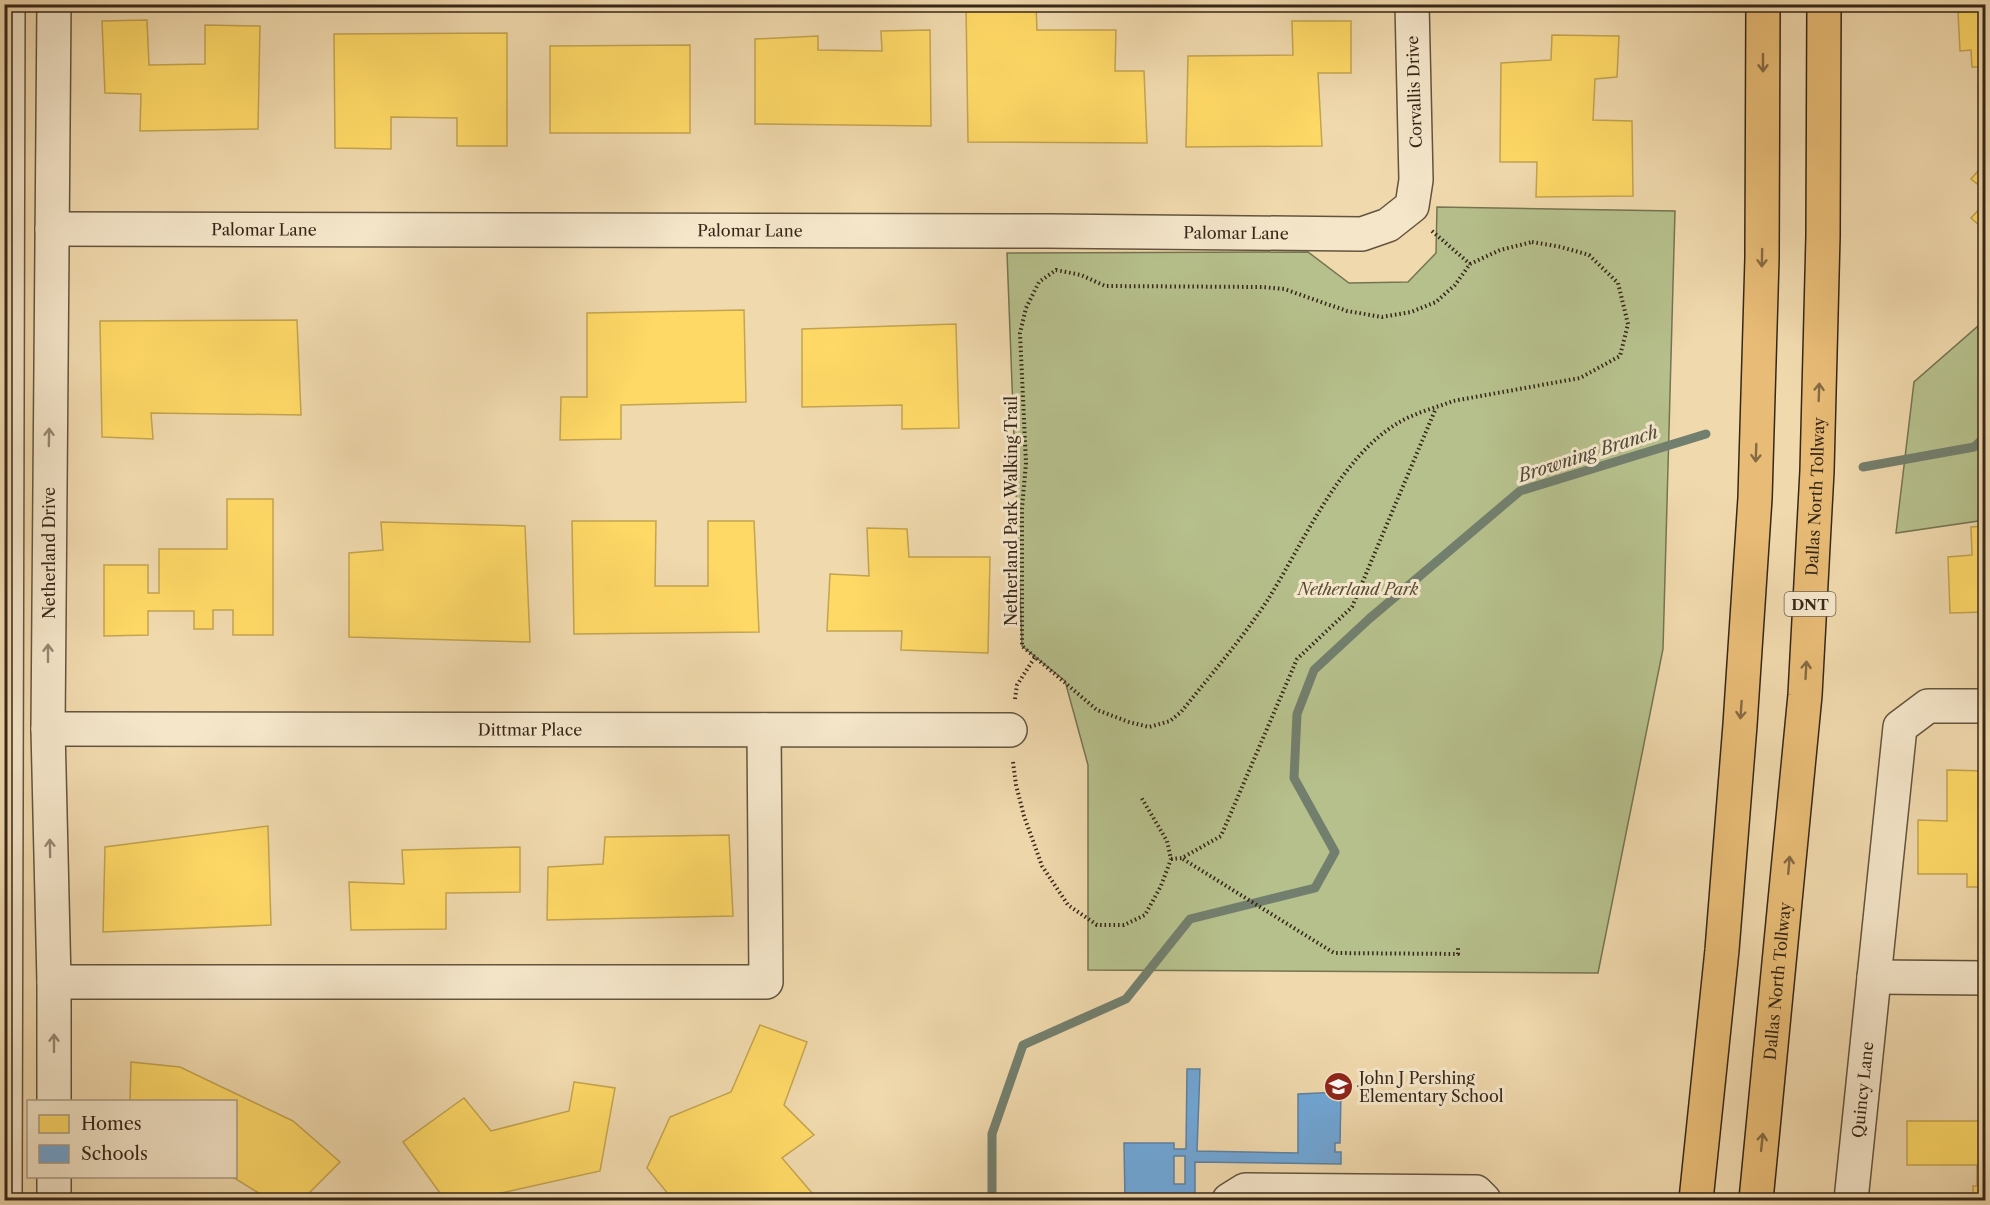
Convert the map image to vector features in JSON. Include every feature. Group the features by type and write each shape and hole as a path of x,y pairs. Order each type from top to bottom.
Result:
{"highway":[{"path":"1696,1200 1722,950 1755,498 1762,258 1763,4"},
{"name":"Dallas North Tollway","path":"1756,1200 1805,695 1817,471 1823,260 1824,4"}],"street":[{"path":"5,1200 5,476 8,4"},
{"name":"Netherland Drive","path":"54,4 48,729 54,982 54,1100"},
{"name":"Corvallis Drive","path":"1412,4 1416,180"},
{"path":"6,93 54,94"},
{"name":"Palomar Lane","path":"52,229 1362,234 1388,225 1412,206 1416,180"},
{"path":"5,476 49,476"},
{"name":"Quincy Lane","path":"1851,1200 1900,727 1928,706 1986,706"},
{"name":"Dittmar Place","path":"48,729 1010,730"},
{"path":"54,982 766,982 764,730"},
{"path":"5,884 50,884"},
{"path":"1874,977 1986,978"},
{"path":"54,1178 54,1200"},
{"path":"1229,1200 1245,1190 1476,1192 1484,1200"}],"path":[{"path":"1388,225 1433,231 1470,264"},
{"name":"Netherland Park Walking Trail","path":"1532,242 1561,246 1589,255 1618,283 1628,324 1620,356 1580,378 1453,401 1436,407 1398,422 1370,444 1345,471 1266,601 1236,644 1181,712 1170,722 1149,727 1129,723 1097,710 1022,646 1022,508 1026,463 1020,333 1026,308 1039,282 1056,270 1081,275 1105,286 1284,289 1347,311 1382,316 1411,312 1436,302 1455,285 1470,264 1500,250 1532,242"},
{"path":"1171,859 1182,858 1221,836 1297,659 1352,607 1436,407"},
{"path":"1035,657 1017,685 1010,730 1016,785 1024,816 1042,866 1068,905 1097,925 1124,925 1146,915 1161,886 1171,859 1167,841 1141,797"},
{"path":"1182,858 1334,953 1458,954 1458,948"}],"green space":[{"name":"Netherland Park","path":"1437,207 1675,211 1663,649 1598,973 1088,970 1088,765 1065,681 1022,646 1007,253 1308,252 1349,283 1408,282 1436,253"},
{"path":"1985,320 1985,520 1896,533 1914,382"}],"building: Homes":[{"path":"966,6 1036,6 1037,30 1116,30 1115,71 1144,71 1147,143 968,142"},
{"path":"1986,11 1986,67 1972,67 1971,50 1960,51 1958,12"},
{"path":"147,20 149,65 205,64 205,25 260,26 258,129 140,131 141,94 105,93 102,21"},
{"path":"1292,21 1351,21 1351,73 1318,73 1322,146 1186,147 1188,56 1293,55"},
{"path":"930,30 931,126 755,124 755,39 818,36 818,50 882,51 881,31"},
{"path":"507,33 507,146 457,146 457,118 391,117 391,149 335,148 334,34"},
{"path":"1552,35 1619,36 1617,77 1595,79 1593,120 1632,121 1633,196 1536,197 1537,162 1500,162 1501,63 1551,60"},
{"path":"690,45 690,133 550,133 550,46"},
{"path":"1978,86 1986,86 1986,110 1979,110"},
{"path":"1986,162 1986,191 1971,179"},
{"path":"1986,202 1986,231 1971,218"},
{"path":"744,310 746,402 621,405 621,439 560,440 561,397 587,397 587,313"},
{"path":"297,320 301,415 151,413 153,439 102,437 100,321"},
{"path":"956,324 959,428 902,429 902,405 802,407 802,329"},
{"path":"227,499 273,499 273,635 233,635 233,610 213,610 213,629 194,629 194,611 148,611 148,635 104,636 104,565 148,565 148,593 159,593 159,549 227,549"},
{"path":"572,521 656,521 655,586 708,586 708,521 754,521 759,632 574,634"},
{"path":"381,522 525,526 530,642 349,637 349,553 383,550"},
{"path":"1986,526 1986,612 1950,613 1948,557 1972,555 1971,527"},
{"path":"867,528 907,529 909,557 990,557 988,653 901,650 902,631 827,631 830,574 869,576"},
{"path":"1947,770 1986,771 1986,887 1967,887 1967,874 1918,874 1918,820 1947,821"},
{"path":"268,826 271,925 103,932 105,847"},
{"path":"729,835 733,916 547,920 548,867 603,864 605,837"},
{"path":"520,847 520,892 446,893 446,929 351,930 349,882 404,884 402,850"},
{"path":"760,1025 807,1042 784,1105 814,1135 782,1158 818,1200 673,1200 647,1168 670,1117 731,1092"},
{"path":"131,1062 180,1067 293,1121 340,1162 302,1200 270,1200 234,1178 237,1178 237,1100 130,1100"},
{"path":"574,1082 615,1088 600,1171 470,1200 445,1200 403,1142 464,1098 491,1131 569,1111"},
{"path":"1979,1095 1986,1095 1986,1200 1973,1198 1973,1186 1977,1186 1977,1165 1907,1165 1907,1121 1979,1121"}],"building: Schools":[{"path":"1187,1069 1200,1069 1197,1151 1298,1153 1298,1094 1341,1092 1340,1143 1335,1143 1335,1152 1341,1152 1341,1164 1195,1162 1195,1200 1125,1200 1124,1143 1174,1143 1174,1149 1186,1149","holes":["1174,1156 1185,1156 1185,1184 1174,1184"]}],"waterway":[{"name":"Browning Branch","path":"992,1200 992,1134 1023,1045 1126,999 1190,919 1315,888 1335,852 1294,778 1297,714 1314,670 1369,619 1520,491 1706,434"},
{"name":"Browning Branch","path":"1863,467 1974,447 1986,436"}],"place":[{"name":"John J Pershing Elementary School","path":"1338,1087"}]}
